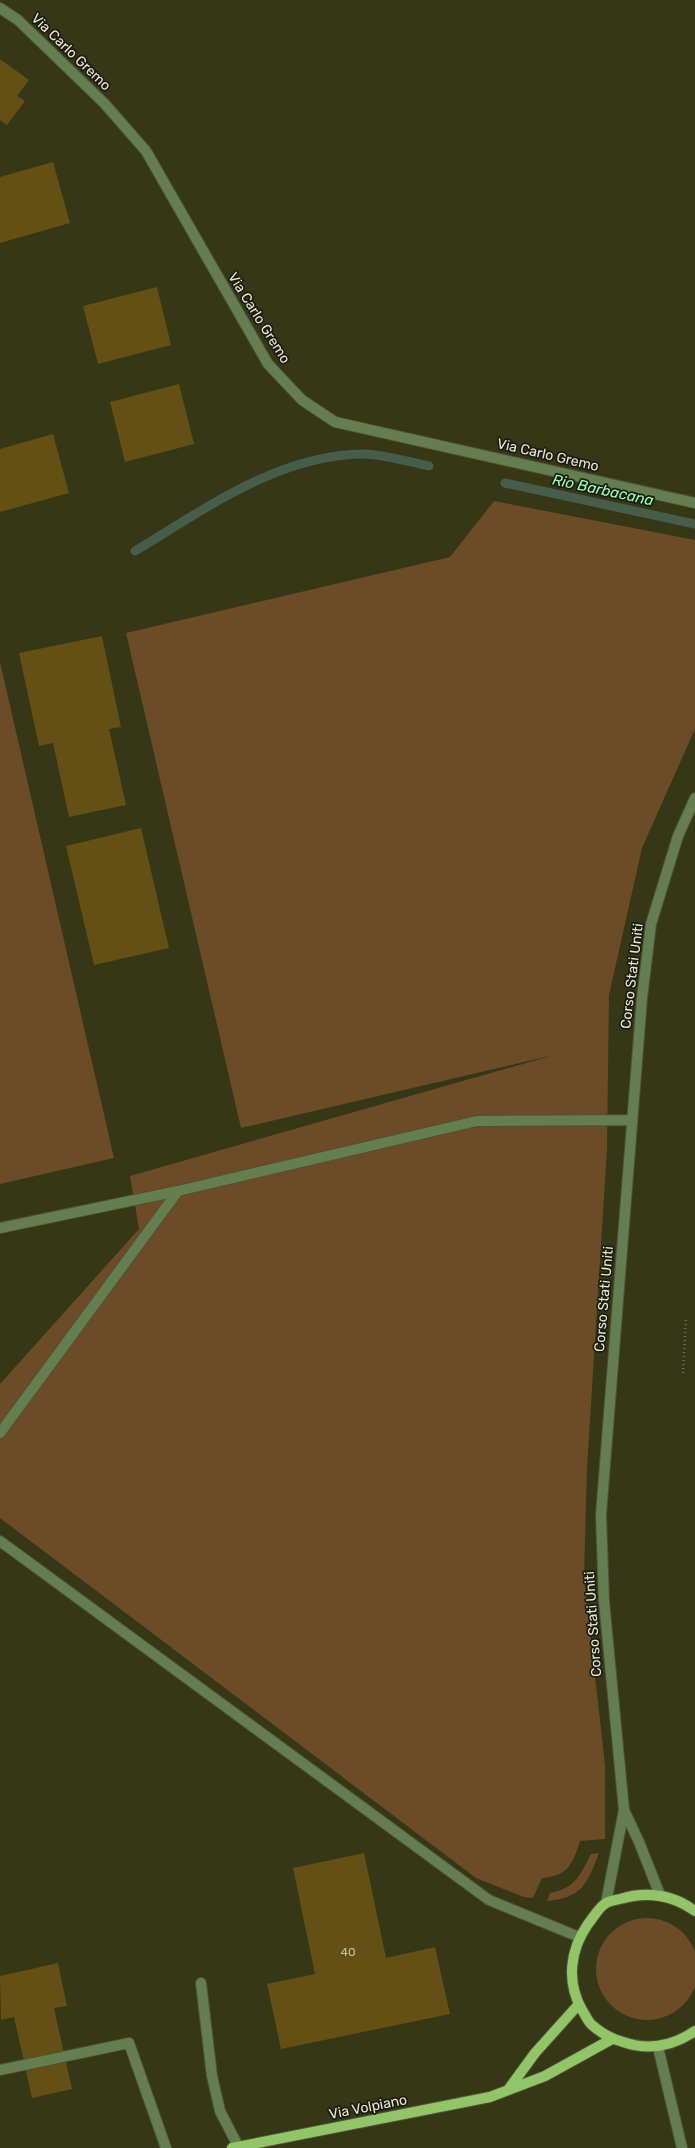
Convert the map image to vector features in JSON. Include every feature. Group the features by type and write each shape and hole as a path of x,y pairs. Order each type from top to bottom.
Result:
{"main road":[{"path":"695,1911 684,1903 660,1895 635,1894 606,1903 579,1937 572,1959 572,1982 579,2004 591,2025 612,2039 636,2047 658,2047 684,2039 695,2031"},
{"path":"508,2090 535,2053 579,2004"},
{"name":"Via Volpiano","path":"237,2148 490,2097 545,2076 612,2039"}],"street":[{"name":"Via Carlo Gremo","path":"0,8 18,20 104,103 146,151 268,364 302,400 335,422 695,503"},
{"name":"Corso Stati Uniti","path":"606,1903 624,1810 604,1601 601,1515 632,1120 642,998 651,924 678,836 695,798"},
{"path":"0,1228 178,1191 477,1121 632,1120"},
{"path":"0,1433 178,1191"},
{"path":"0,1541 489,1900 579,1937"},
{"name":"Corso Stati Uniti","path":"624,1810 639,1842 660,1895"},
{"path":"201,1983 212,2076 220,2111 237,2148"},
{"path":"0,2070 129,2043 166,2148"},
{"path":"658,2047 682,2148"}],"path":[{"path":"683,1373 686,1318"}],"shaded area":[{"path":"494,501 695,540 695,729 642,848 609,995 607,1149 587,1468 584,1578 605,1765 605,1839 580,1841 575,1856 568,1867 558,1875 542,1878 533,1898 524,1897 476,1878 0,1518 0,1384 139,1229 130,1176 554,1055 241,1128 126,633 450,557"},
{"path":"0,662 114,1158 0,1184"},
{"path":"599,1853 587,1881 582,1887 568,1896 547,1901 550,1893 566,1888 576,1880 591,1854"},
{"path":"647,1918 666,1922 683,1933 694,1950 698,1969 694,1988 683,2005 666,2016 647,2020 628,2016 611,2005 600,1988 596,1969 600,1950 611,1933 628,1922"}],"building":[{"path":"0,59 29,80 17,96 25,101 7,125 0,120"},
{"path":"53,162 70,223 0,243 0,177"},
{"path":"157,287 171,345 98,364 83,306"},
{"path":"179,384 194,444 125,462 110,402"},
{"path":"53,434 69,493 0,512 0,449"},
{"path":"102,636 121,727 109,729 126,805 69,817 53,743 39,746 19,653"},
{"path":"141,828 169,948 94,965 66,846"},
{"path":"364,1853 386,1958 435,1947 450,2014 281,2049 267,1984 315,1974 293,1868"},
{"path":"58,1963 67,2006 54,2008 72,2089 32,2098 14,2017 1,2020 0,1976"}],"waterway":[{"path":"135,551 188,518 243,487 272,474 301,464 332,457 370,454 429,466"},
{"name":"Rio Barbacana","path":"505,483 695,524"}]}
